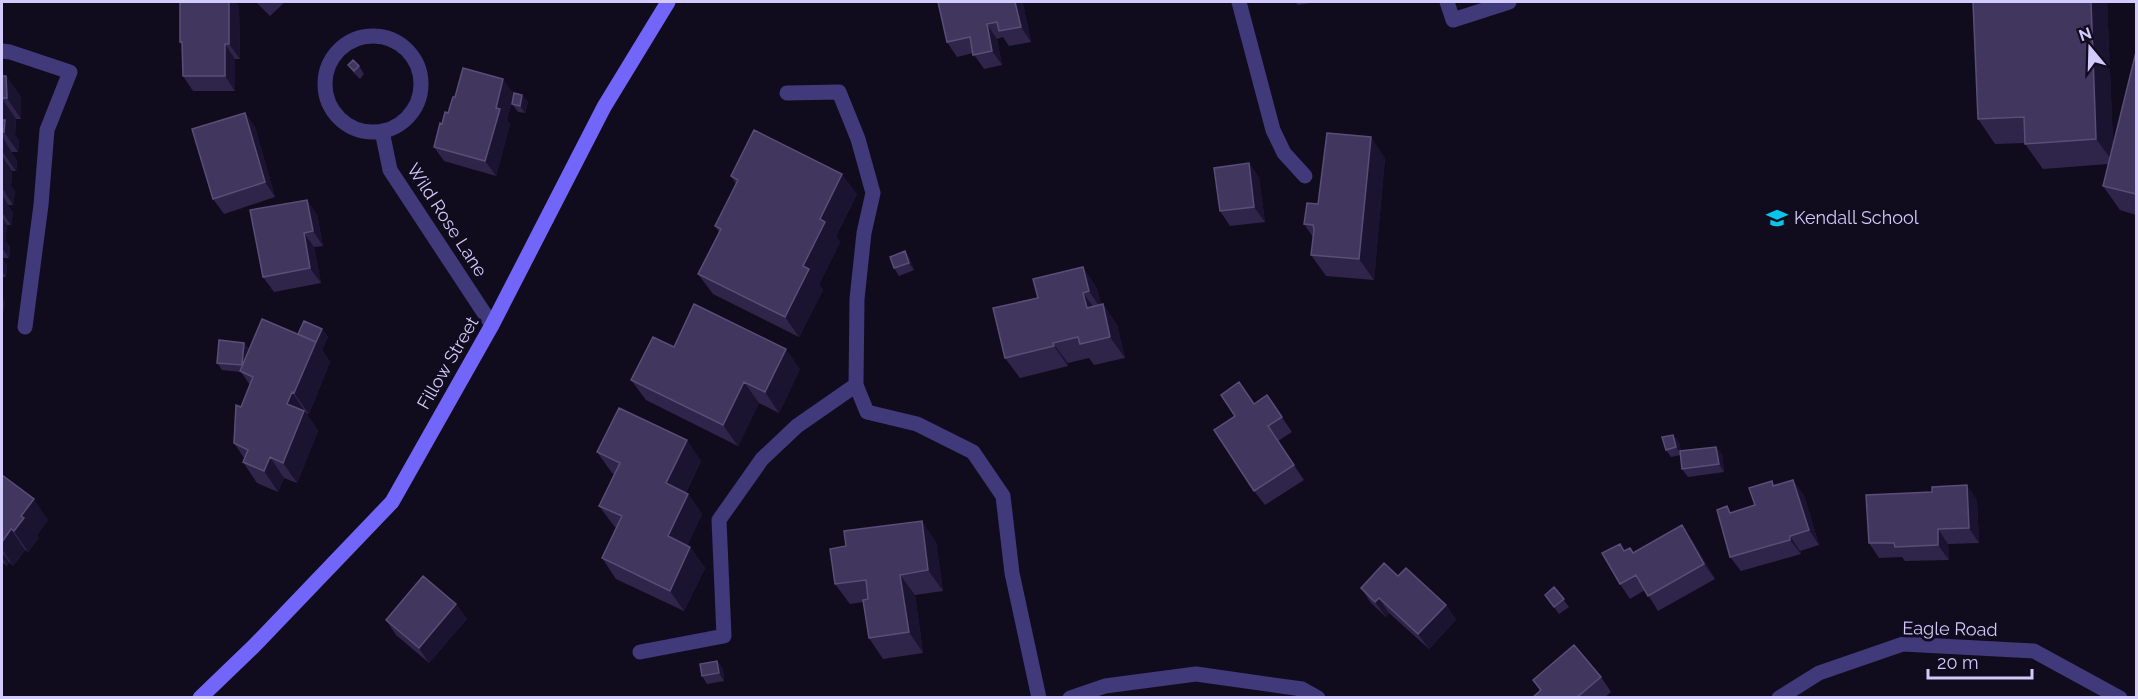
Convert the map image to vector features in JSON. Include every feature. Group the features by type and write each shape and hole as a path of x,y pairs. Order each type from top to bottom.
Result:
{"street":[{"name":"Fillow Street","path":"200,698 254,646 392,502 492,325 604,107 668,2"},
{"path":"1239,2 1273,130 1284,153 1305,176"},
{"path":"1447,2 1453,20 1509,2"},
{"path":"365,37 383,37 400,45 414,58 420,75 420,94 413,111 399,124 381,131 363,131 345,123 333,110 326,93 326,74 334,57 347,44 365,37"},
{"path":"2,51 70,72 47,130 41,204 25,327"},
{"path":"787,93 839,92 858,139 873,193 864,233 857,299 856,385 867,412 917,424 973,452 1003,496 1012,573 1039,698"},
{"name":"Wild Rose Lane","path":"381,131 390,170 492,325"},
{"path":"640,652 724,636 719,520 762,459 797,426 856,385"},
{"name":"Eagle Road","path":"1779,698 1819,673 1903,644 2034,651 2120,698"},
{"path":"1070,698 1105,686 1196,674 1302,689 1318,698"}],"building":[{"path":"180,2 229,2 229,44 225,44 225,76 183,76"},
{"path":"938,2 1015,2 1021,27 999,31 997,22 987,24 992,51 973,55 970,37 947,42"},
{"path":"1973,2 2091,2 2096,139 2025,144 2024,117 1978,119"},
{"path":"2136,52 2136,194 2103,186"},
{"path":"353,60 359,66 354,71 348,65"},
{"path":"463,68 503,79 496,108 500,109 485,161 434,147 440,123 442,124 445,112 448,113 453,97 455,97"},
{"path":"2,76 6,76 7,98 2,98"},
{"path":"514,93 522,95 520,106 512,104"},
{"path":"245,113 265,182 213,199 192,129"},
{"path":"2,120 5,120 4,132 2,132"},
{"path":"754,130 842,174 820,219 825,222 803,266 809,269 785,317 698,274 721,229 715,226 738,180 731,176"},
{"path":"1327,133 1371,137 1359,259 1311,255 1313,225 1304,224 1307,203 1318,204"},
{"path":"1249,163 1254,207 1220,211 1214,168"},
{"path":"307,200 313,231 304,233 310,268 263,277 250,210"},
{"path":"905,251 909,263 894,268 890,257"},
{"path":"1083,267 1089,291 1083,293 1087,308 1103,304 1110,337 1080,344 1078,337 1053,343 1054,346 1005,358 993,308 1038,298 1033,279"},
{"path":"694,304 786,349 765,392 744,382 723,425 631,380 653,337 674,347"},
{"path":"262,319 316,342 287,404 304,411 283,463 270,457 264,471 243,462 248,450 234,443 236,405 241,407 253,377 240,371"},
{"path":"304,321 322,329 316,342 298,334"},
{"path":"219,340 244,343 242,365 217,363"},
{"path":"1239,382 1254,404 1267,395 1282,417 1268,426 1294,465 1254,491 1214,430 1235,416 1221,395"},
{"path":"619,408 687,440 666,483 688,494 668,536 690,547 670,591 602,558 622,516 599,506 620,463 597,452"},
{"path":"1673,435 1676,447 1666,450 1662,437"},
{"path":"1716,447 1719,464 1682,469 1680,451"},
{"path":"2,475 34,499 21,516 24,518 14,531 11,529 2,542"},
{"path":"1793,480 1809,530 1790,536 1790,540 1730,557 1717,510 1727,506 1730,513 1755,505 1749,488 1772,481 1773,486"},
{"path":"1967,485 1969,528 1938,529 1938,545 1895,547 1894,543 1869,543 1866,495 1932,492 1932,487"},
{"path":"922,521 928,570 900,575 909,632 869,638 863,600 868,599 866,580 835,584 830,549 846,546 844,531"},
{"path":"1682,525 1704,564 1648,596 1636,575 1620,584 1602,553 1620,544 1624,551 1630,548 1633,553"},
{"path":"1384,563 1398,576 1406,568 1446,605 1418,634 1379,598 1375,602 1361,588"},
{"path":"423,576 456,604 419,648 386,620"},
{"path":"1554,587 1564,599 1554,607 1545,595"},
{"path":"1574,645 1601,677 1576,698 1532,698 1541,690 1533,680"},
{"path":"717,661 719,673 702,676 700,664"}],"place":[{"name":"Kendall School","path":"1777,218"}]}
